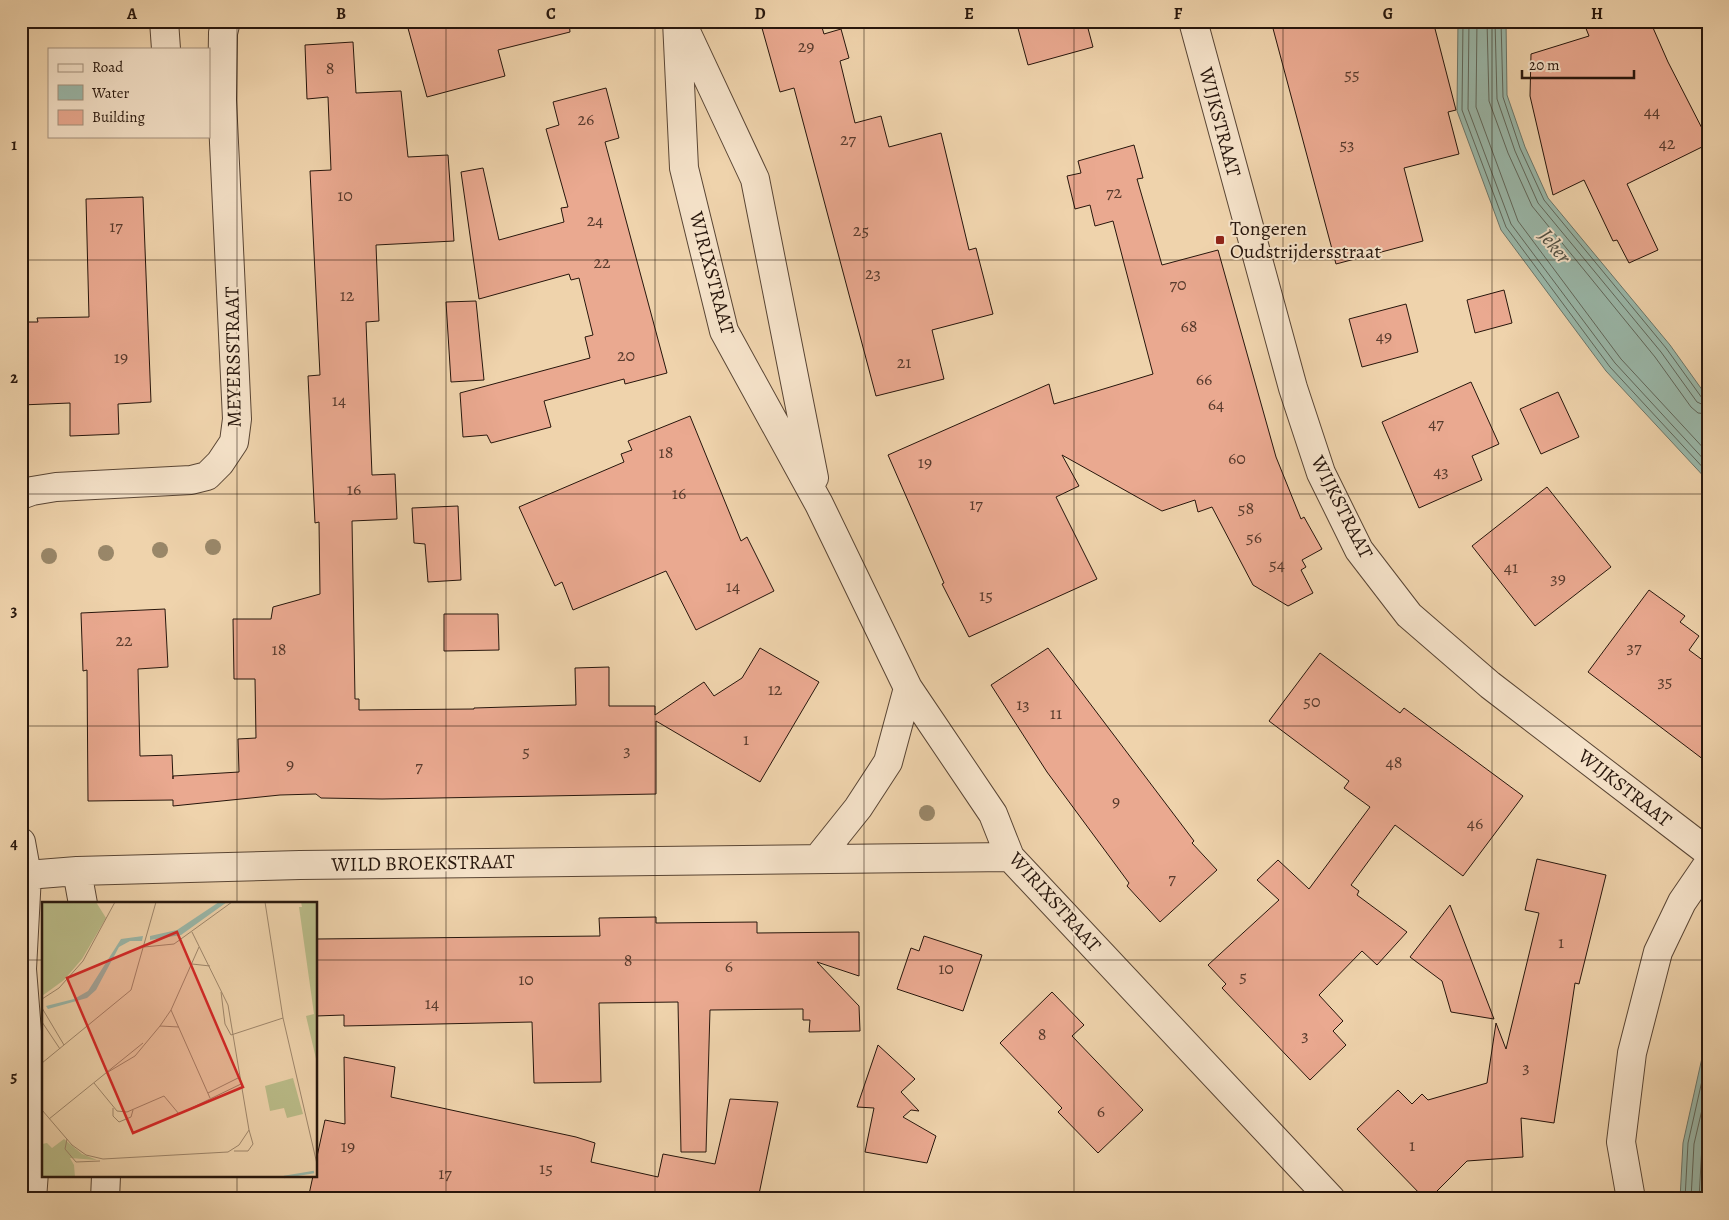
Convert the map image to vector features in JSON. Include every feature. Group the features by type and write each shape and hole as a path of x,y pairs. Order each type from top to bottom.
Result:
{"street":[{"path":"164,21 166,48"},
{"name":"MEYERSSTRAAT","path":"21,496 32,490 56,487 191,480 206,476 220,463 234,442 238,419 216,96 226,21"},
{"name":"WIRIXSTRAAT","path":"677,21 684,168 724,331 820,504 908,688 993,814 1010,857 1331,1199"},
{"name":"WIRIXSTRAAT","path":"681,21 755,179 820,504"},
{"name":"WIJKSTRAAT","path":"1193,21 1293,388 1321,473 1359,550 1409,615 1483,679 1708,852"},
{"path":"818,858 858,808 888,762 908,688"},
{"path":"21,842 27,875 22,969 36,1145 32,1199"},
{"name":"WILD BROEKSTRAAT","path":"27,875 77,871 300,865 1010,857"},
{"path":"1632,1199 1621,1142 1632,1052 1658,952 1682,902 1708,864"},
{"path":"77,871 83,902"},
{"path":"105,1199 106,1178"}],"water":[{"name":"Jeker","path":"1458,21 1506,21 1507,95 1525,147 1548,198 1670,345 1708,398 1708,481 1606,371 1501,230 1457,111"},
{"path":"1708,1031 1708,1199 1680,1199 1683,1143"}],"building":[{"path":"406,21 569,21 570,32 498,50 505,76 427,97"},
{"path":"760,21 820,21 824,34 841,29 849,58 840,61 855,123 881,116 889,147 941,133 969,250 976,248 993,314 932,330 944,379 876,396 794,88 780,92"},
{"path":"1016,21 1086,21 1093,47 1028,65"},
{"path":"1271,21 1433,21 1456,110 1448,112 1459,154 1404,168 1423,241 1336,264"},
{"path":"1583,21 1650,21 1668,62 1708,140 1708,144 1627,184 1658,250 1629,263 1617,240 1613,241 1584,180 1553,195 1530,96 1531,54 1589,36"},
{"path":"353,42 356,93 401,91 408,157 448,155 454,241 376,245 379,321 366,322 372,475 395,474 397,519 352,521 355,699 359,699 359,710 474,709 576,705 575,668 609,667 609,706 655,706 655,715 704,682 714,696 742,678 760,648 819,682 760,782 656,721 656,794 382,799 321,798 316,794 280,795 173,806 173,800 88,801 87,670 83,671 81,613 165,609 168,667 138,669 140,756 172,755 173,779 173,776 239,772 238,739 256,738 255,679 234,679 233,619 271,619 273,607 320,594 319,522 315,523 308,376 320,375 310,171 331,170 328,97 307,99 305,45"},
{"path":"606,88 619,138 605,142 667,373 625,384 624,379 544,401 551,427 491,443 487,435 463,437 460,393 590,358 585,337 593,335 579,278 571,280 569,274 479,299 461,172 483,168 499,240 564,222 561,208 568,207 546,129 559,125 553,102"},
{"path":"1134,145 1143,178 1137,179 1162,265 1218,250 1276,457 1301,519 1304,517 1322,549 1302,560 1306,567 1301,570 1313,593 1288,606 1253,585 1212,507 1198,512 1195,500 1162,511 1062,455 1079,486 1056,497 1097,579 969,637 942,584 944,583 888,455 1049,384 1054,404 1153,374 1113,221 1095,226 1090,205 1075,209 1067,176 1081,173 1078,161"},
{"path":"143,197 151,402 118,404 119,434 70,436 70,403 21,405 21,322 38,322 37,318 89,317 86,199"},
{"path":"1504,290 1512,323 1475,333 1467,300"},
{"path":"476,301 484,380 451,382 446,302"},
{"path":"1406,304 1418,352 1362,367 1349,319"},
{"path":"1471,382 1499,444 1472,456 1482,480 1419,508 1382,422"},
{"path":"1558,392 1579,437 1541,454 1520,409"},
{"path":"690,416 741,541 747,537 774,591 696,630 666,571 573,610 562,582 555,586 519,507 624,462 621,454 632,450 628,441"},
{"path":"1547,487 1611,567 1535,626 1472,546"},
{"path":"458,506 461,580 428,582 425,544 414,543 412,508"},
{"path":"1649,590 1685,616 1680,622 1699,636 1689,650 1708,664 1708,763 1588,672"},
{"path":"444,614 498,614 499,650 444,651"},
{"path":"1048,648 1194,841 1192,843 1217,870 1160,922 1127,886 1129,883 1047,772 991,685"},
{"path":"1320,653 1400,713 1404,708 1523,796 1463,876 1395,825 1351,885 1359,891 1357,895 1407,932 1377,965 1362,951 1319,995 1343,1021 1333,1031 1346,1045 1310,1080 1222,988 1226,984 1208,965 1279,900 1257,880 1278,860 1309,889 1370,807 1344,788 1349,781 1269,721"},
{"path":"1537,859 1606,875 1579,984 1575,983 1554,1123 1521,1118 1523,1157 1467,1161 1429,1199 1425,1199 1357,1129 1398,1090 1412,1104 1422,1094 1428,1100 1487,1083 1496,1023 1506,1049 1539,913 1525,910"},
{"path":"1450,905 1494,1019 1451,1012 1442,981 1410,957"},
{"path":"656,917 656,923 757,922 757,933 859,932 859,976 817,962 859,1006 860,1031 809,1032 810,1020 803,1020 803,1009 710,1010 706,1152 681,1152 678,1002 599,1003 601,1082 534,1083 532,1022 344,1026 344,1015 318,1016 318,939 600,936 599,918"},
{"path":"924,936 982,955 963,1011 897,989 911,948 919,951"},
{"path":"1052,992 1084,1025 1072,1036 1143,1110 1098,1153 1058,1112 1062,1108 1000,1043"},
{"path":"878,1045 915,1079 901,1092 919,1111 911,1110 903,1117 936,1136 927,1163 865,1152 874,1108 857,1107"},
{"path":"344,1057 395,1067 391,1097 576,1137 595,1143 591,1162 658,1177 663,1154 715,1164 730,1099 778,1102 758,1199 308,1199 313,1178 318,1178 318,1152 325,1120 345,1124"}],"place":[{"name":"Tongeren Oudstrijdersstraat","path":"1220,240"}]}
